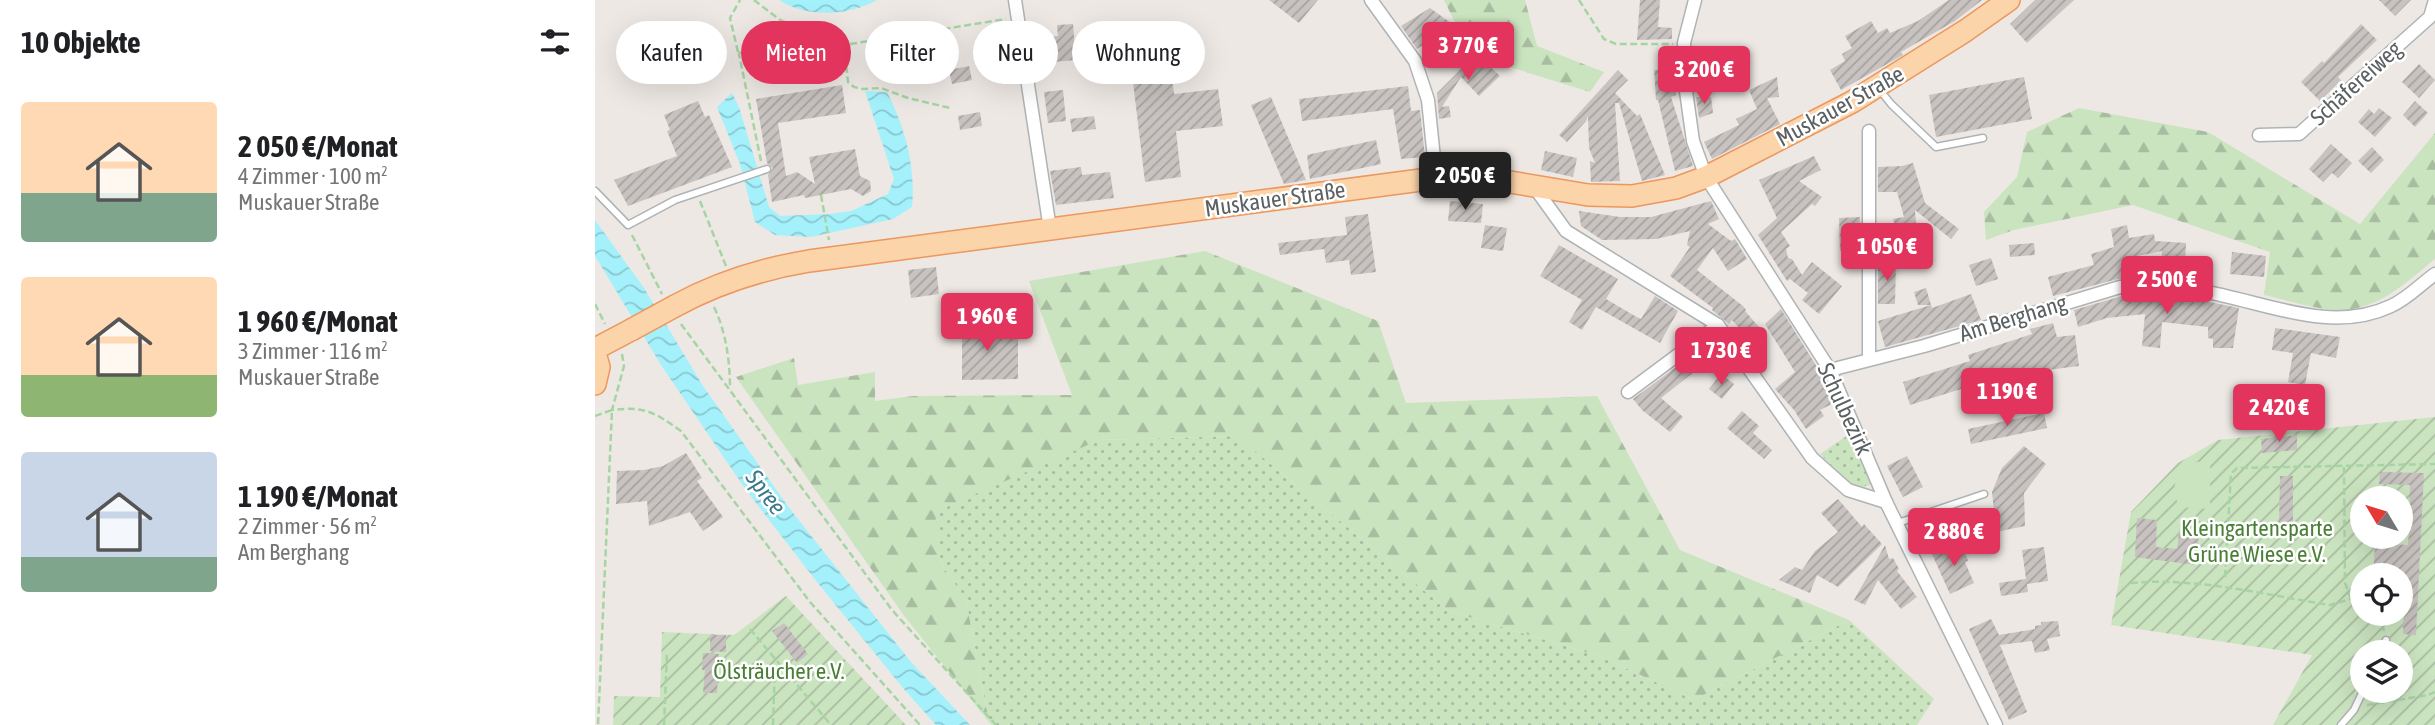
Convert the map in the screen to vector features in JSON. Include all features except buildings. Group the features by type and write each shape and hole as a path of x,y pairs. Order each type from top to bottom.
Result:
{"main road":[{"name":"Muskauer Straße","path":"596,355 631,330 704,290 773,267 1436,178 1473,176 1588,195 1632,196 1676,188 1706,177 1820,120 1878,87 2008,0"},
{"path":"595,384 598,376 596,355"}],"street":[{"path":"1015,0 1050,229"},
{"path":"1371,0 1415,61 1428,100 1436,178"},
{"name":"Schulbezirk","path":"1695,0 1684,43 1685,84 1693,141 1706,177 1830,370 1886,502 1996,725"},
{"name":"Schäfereiweg","path":"2259,135 2299,134 2430,17 2435,0"},
{"name":"Schulbezirk","path":"1869,131 1869,359"},
{"path":"1535,188 1566,231 1718,325 1812,458 1848,490 1886,502"},
{"name":"Am Berghang","path":"1830,370 1924,346 2120,287 2149,285 2202,292 2321,317 2349,318 2392,306 2435,274"},
{"path":"1628,392 1718,325"}],"lane":[{"path":"1878,87 1891,104 1936,147 1983,138"},
{"path":"595,191 628,225 697,191 765,170"},
{"path":"1898,523 1984,494"},
{"path":"2341,725 2357,703"}],"path":[{"path":"740,0 730,18 765,170"},
{"path":"754,0 783,21"},
{"path":"1579,0 1604,39 1616,44 1648,46 1684,43"},
{"path":"851,44 1019,17"},
{"path":"850,84 863,89 881,88 950,108"},
{"path":"697,191 726,266"},
{"path":"821,195 829,239"},
{"path":"595,304 605,325"},
{"path":"713,305 724,335 730,366 730,389 892,610 996,725"},
{"path":"598,725 612,410 624,366 623,355"},
{"path":"595,416 612,410 645,409 681,431 810,601 919,725"},
{"path":"2225,576 2231,474 2237,468 2435,464"},
{"path":"2344,467 2344,583 2350,597"},
{"path":"2130,583 2188,582 2330,605 2350,599"},
{"path":"2382,626 2386,639"},
{"path":"750,629 831,725"},
{"path":"663,725 667,653"},
{"path":"773,725 775,660"},
{"path":"2354,710 2428,695 2435,691"}],"green space":[{"path":"1444,0 1525,0 1537,46 1604,72 1590,92 1471,55"},
{"path":"2079,108 2208,132 2360,224 2435,133 2435,259 2379,300 2354,309 2331,310 2264,295 2270,252 2133,205 2014,230 1986,240 1984,212 2017,177 2027,132"},
{"path":"1205,251 1378,321 1406,403 1597,396 1680,550 1849,620 1694,700 1602,657 1449,611 1237,436 1099,440 935,512 941,564 966,600 989,722 905,617 736,377 794,358 798,385 875,372 875,401 913,396 1072,395 1029,281"},
{"name":"Kleingartensparte Grüne Wiese e.V.","path":"2435,417 2435,725 2273,725 2312,655 2111,625 2131,512 2178,463 2218,440"},
{"path":"1848,435 1873,484 1858,488 1848,482 1820,454"},
{"path":"1237,436 1449,611 1602,657 1694,700 1849,620 1934,699 1917,725 992,725 989,722 966,600 941,564 934,512 997,482 1099,440"},
{"path":"2210,460 2210,509 2180,507 2173,493 2180,465"},
{"name":"Ölsträucher e.V.","path":"786,596 906,725 613,725 614,696 660,697 662,632 734,635"}],"water":[{"path":"779,0 877,0 853,9 828,13 802,10"},
{"path":"865,91 887,92 899,119 911,162 912,207 893,219 811,237 775,235 755,222 740,164 717,107 732,93 739,107 769,207 780,216 830,214 851,211 888,194 894,179"},
{"name":"Spree","path":"595,220 644,288 703,386 790,509 911,662 970,725 936,725 817,582 746,490 661,365 595,256"}]}
